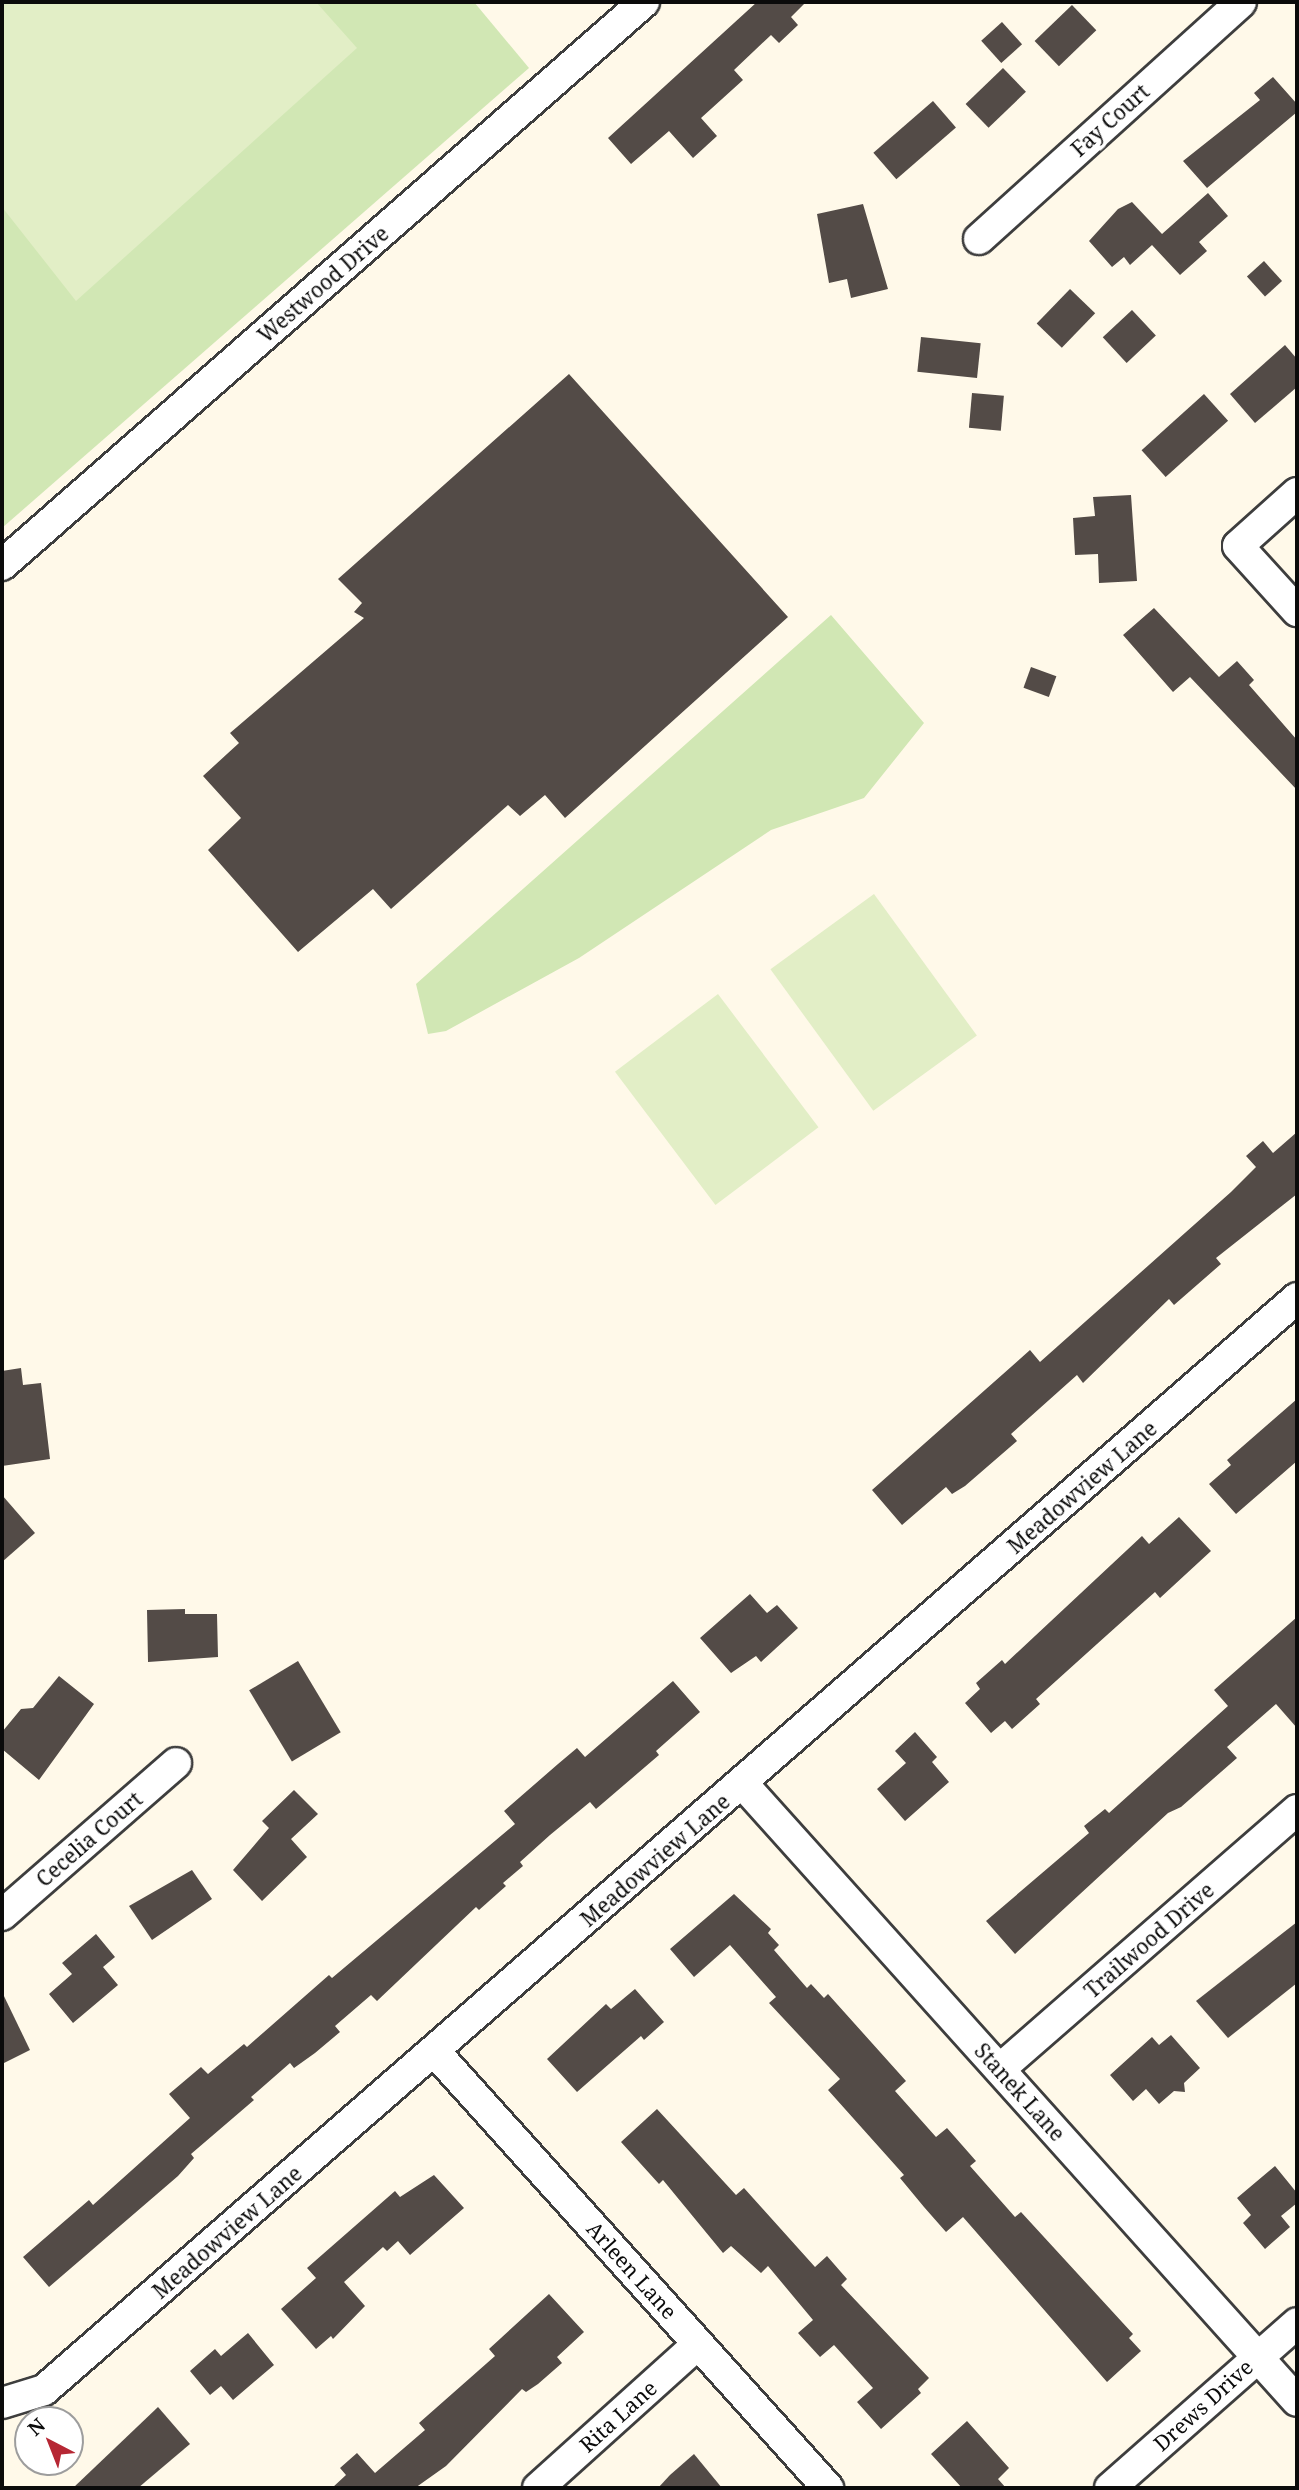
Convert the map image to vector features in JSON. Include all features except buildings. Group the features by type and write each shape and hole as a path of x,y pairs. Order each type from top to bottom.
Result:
{"street":[{"name":"Westwood Drive","path":"2,565 643,2"},
{"name":"Fay Court","path":"979,239 1241,2"},
{"path":"1297,493 1238,546 1297,611"},
{"name":"Meadowview Lane","path":"2,2403 44,2390 436,2053 1297,1298"},
{"name":"Cecelia Court","path":"2,1914 176,1763"},
{"name":"Stanek Lane","path":"743,1784 1297,2401"},
{"name":"Trailwood Drive","path":"1000,2069 1297,1810"},
{"name":"Arleen Lane","path":"436,2053 828,2488"},
{"name":"Drews Drive","path":"1110,2488 1297,2323"},
{"name":"Rita Lane","path":"538,2488 698,2344"}],"green space":[{"path":"2,2 474,2 529,68 2,528"},
{"path":"2,2 316,2 357,48 76,301 2,207"},
{"path":"831,615 924,723 864,798 771,830 579,958 446,1031 428,1034 416,984"},
{"path":"874,894 977,1036 873,1111 770,969"},
{"path":"718,994 819,1127 715,1205 615,1072"}]}
